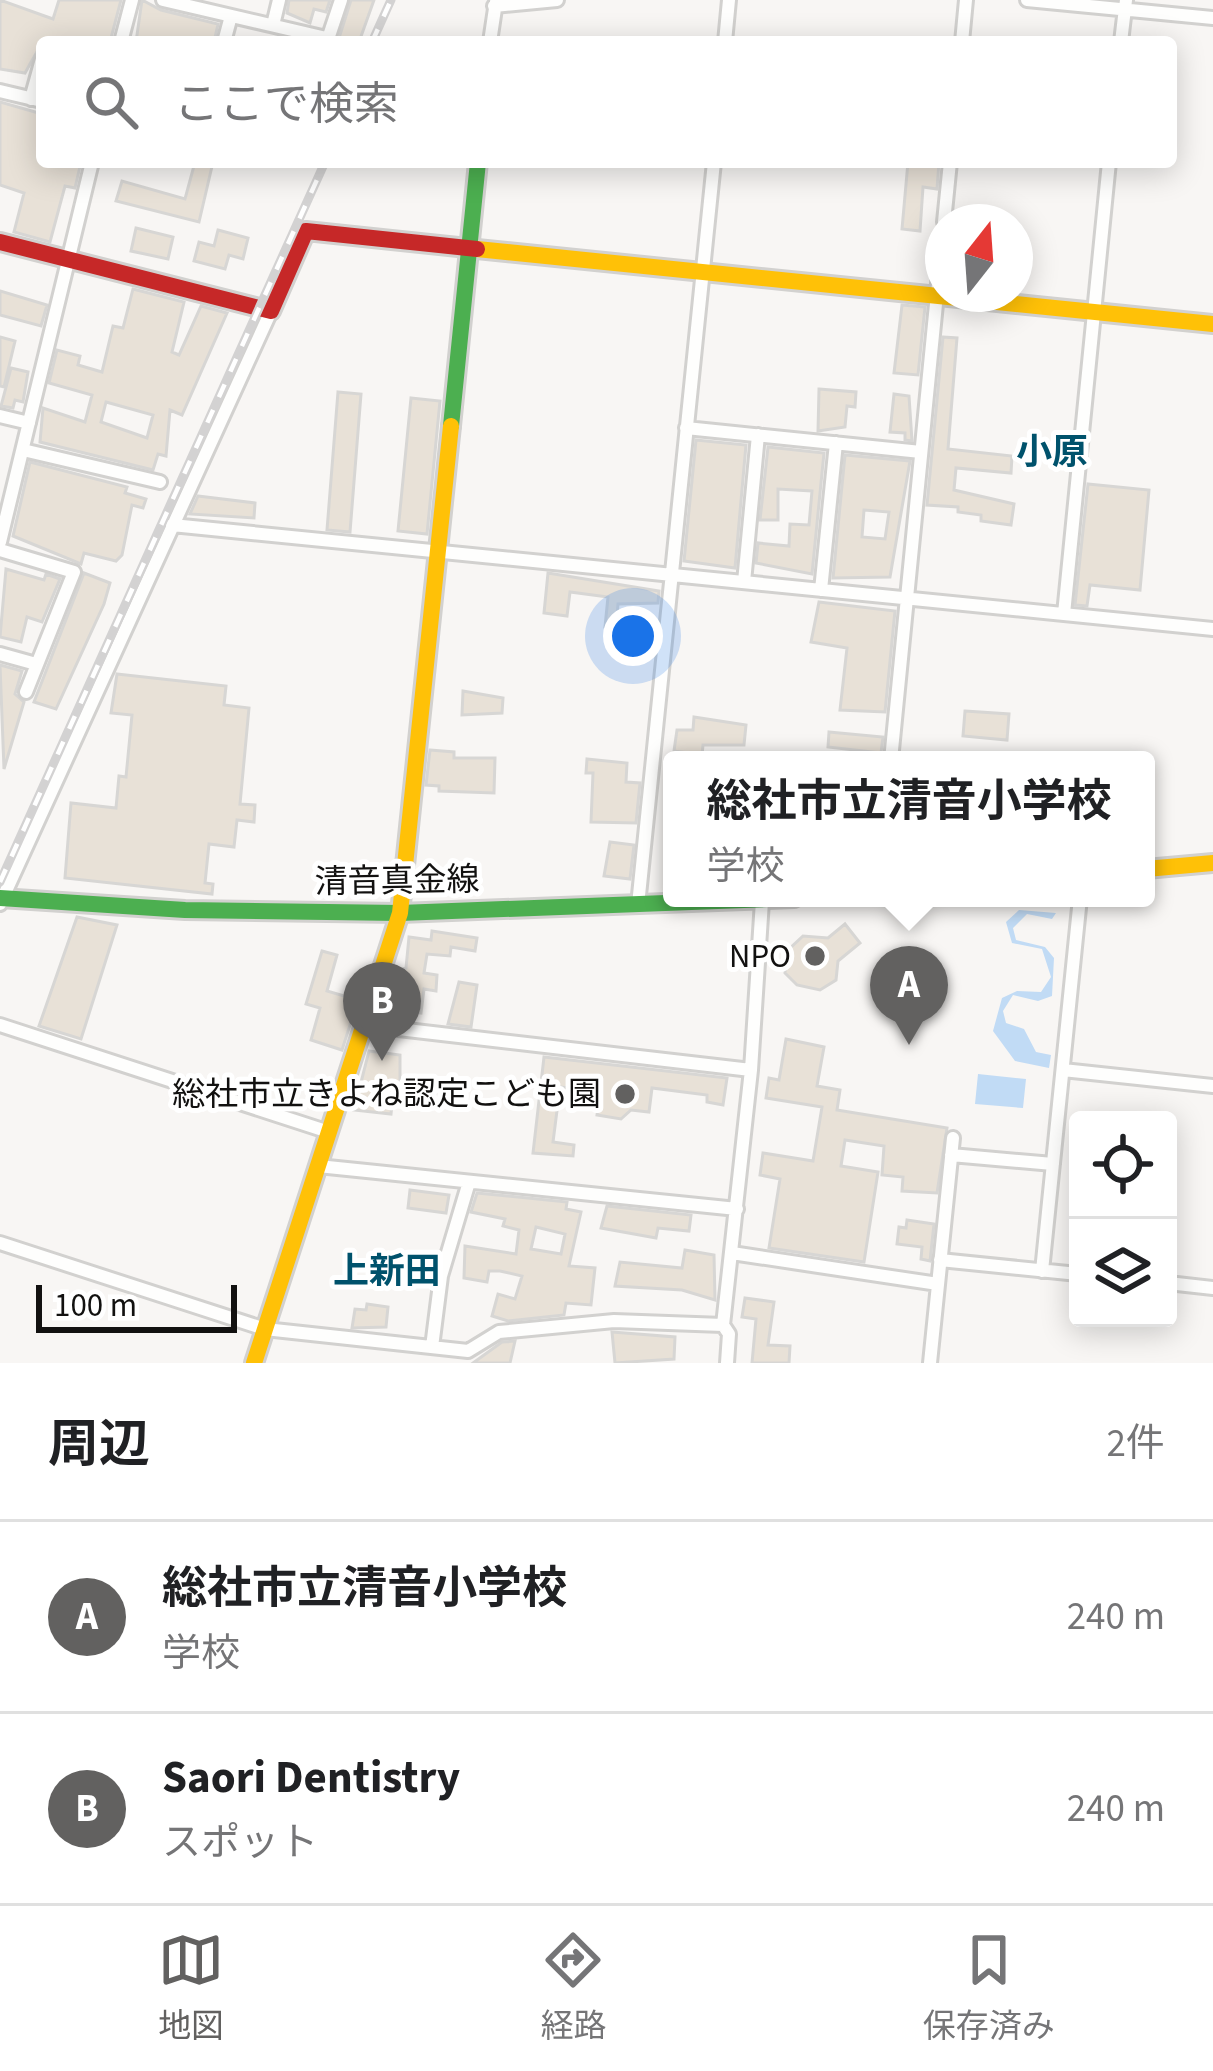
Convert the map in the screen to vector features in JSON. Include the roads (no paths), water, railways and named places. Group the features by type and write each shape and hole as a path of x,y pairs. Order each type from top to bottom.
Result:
{"street":[{"path":"123,36 132,0"},
{"path":"163,0 308,36"},
{"path":"273,25 280,0"},
{"path":"329,36 341,0"},
{"path":"491,36 495,3 557,0"},
{"path":"726,36 730,0"},
{"path":"963,36 966,0"},
{"path":"1027,0 1125,5 1213,19"},
{"path":"1122,36 1125,5"},
{"path":"226,36 231,16"},
{"path":"0,91 36,100"},
{"path":"26,692 74,572 0,546 91,168"},
{"path":"254,1363 400,913 477,168"},
{"path":"638,905 713,168"},
{"path":"946,204 949,168"},
{"path":"1064,614 1108,168"},
{"path":"1,901 306,231 925,295"},
{"path":"0,242 271,311"},
{"path":"1033,306 1213,324"},
{"path":"892,751 935,312"},
{"path":"0,416 29,423"},
{"path":"686,428 921,452"},
{"path":"744,582 758,435"},
{"path":"821,590 836,443"},
{"path":"22,450 160,482"},
{"path":"172,525 1213,629"},
{"path":"0,654 36,664"},
{"path":"1155,867 1213,863"},
{"name":"清音真金線","path":"1,901 400,913 663,904"},
{"path":"727,1363 729,1334 723,1325 751,1070 762,907"},
{"path":"1042,1271 1079,907"},
{"path":"364,1024 751,1070"},
{"path":"0,1025 329,1132"},
{"path":"1063,1070 1213,1086"},
{"path":"930,1363 953,1138"},
{"path":"951,1155 1053,1164"},
{"path":"318,1166 737,1209"},
{"path":"432,1347 441,1276 469,1182"},
{"path":"0,1243 265,1330 468,1351 500,1332 598,1322 723,1325"},
{"path":"732,1253 938,1284"},
{"path":"940,1260 1069,1273"},
{"path":"1177,1284 1213,1288"}],"water":[{"path":"1019,910 1056,913 1052,919 1027,914 1013,928 1016,940 1045,947 1054,958 1052,996 1038,1001 1013,995 1003,1011 1006,1023 1024,1029 1036,1052 1051,1055 1049,1068 1015,1061 993,1031 1002,998 1017,991 1041,992 1051,977 1042,949 1012,943 1006,922"},
{"path":"978,1074 1026,1079 1023,1108 975,1104"}],"railway":[{"path":"375,36 391,0"},
{"path":"0,882 322,168"}],"place":[{"name":"NPO","path":"815,956"},
{"name":"総社市立清音小学校","path":"909,1045"},
{"name":"Saori Dentistry","path":"382,1061"},
{"name":"総社市立きよね認定こども園","path":"625,1094"}],"district":[{"name":"小原","path":"1052,452"},
{"name":"上新田","path":"387,1271"}]}
